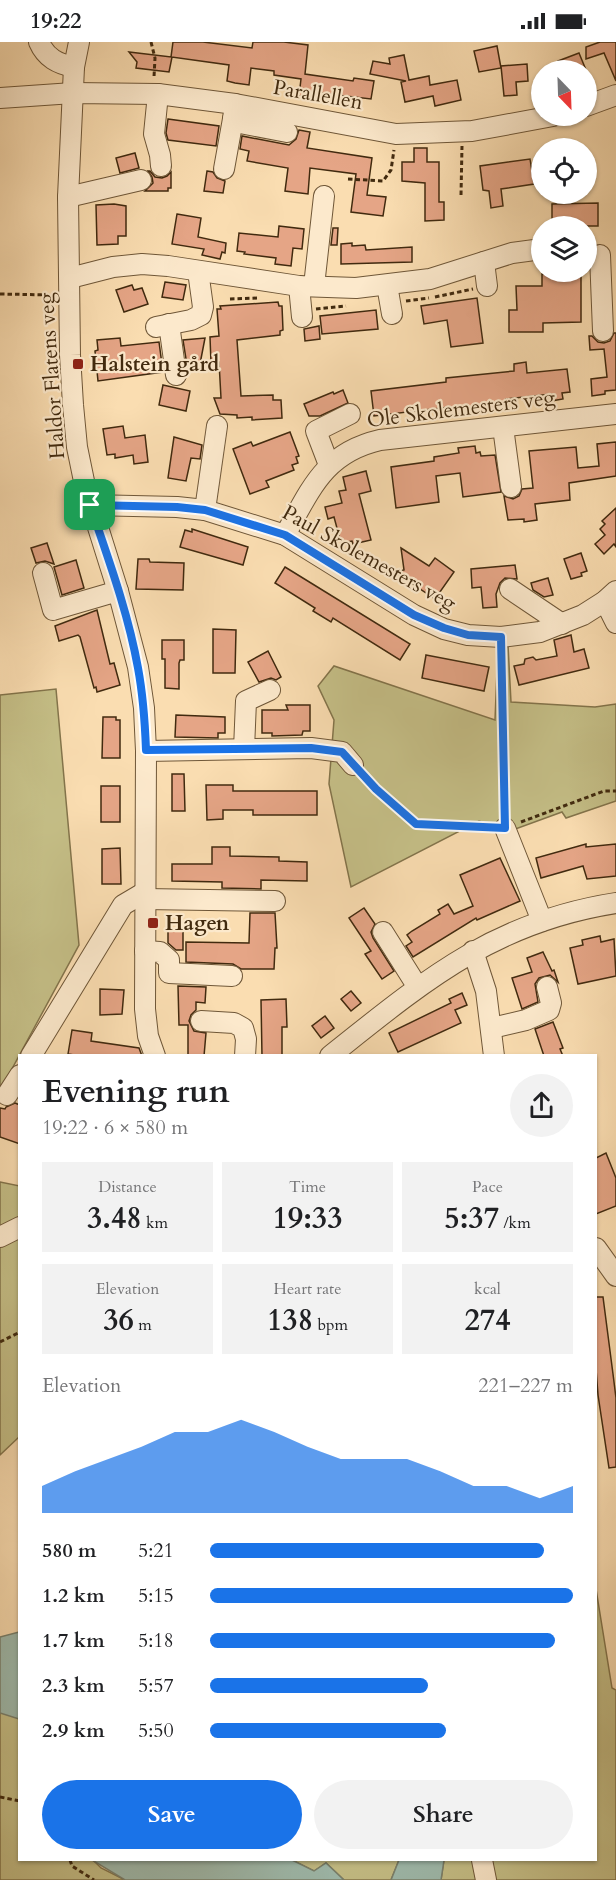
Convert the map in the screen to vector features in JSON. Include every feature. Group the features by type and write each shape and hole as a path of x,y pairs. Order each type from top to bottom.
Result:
{"street":[{"path":"39,42 43,52 50,58 74,67"},
{"name":"Haldor Flatens veg","path":"79,42 74,67 68,197 73,405 77,447 90,505 118,591 138,667 144,708 146,750 145,1024 154,1054"},
{"name":"Parallellen","path":"0,98 73,93 156,94 234,112 396,134 462,132 531,120"},
{"path":"156,94 154,134 161,166"},
{"path":"597,102 616,95"},
{"path":"234,112 240,123 287,132"},
{"path":"224,169 234,112"},
{"path":"68,197 141,180"},
{"path":"302,317 324,196"},
{"path":"70,286 113,267 142,264 306,286 356,288 430,279 512,253 531,250"},
{"path":"601,255 603,331"},
{"path":"483,262 487,286"},
{"path":"176,375 162,326 191,320 201,315 203,307 198,271"},
{"path":"387,285 392,314"},
{"path":"329,465 316,431 350,414"},
{"name":"Ole Skolemesters veg","path":"285,535 318,478 329,465 350,450 380,440 616,414"},
{"path":"205,510 218,426"},
{"path":"503,427 511,487"},
{"name":"Paul Skolemesters veg","path":"90,505 205,510 285,535 414,615 468,635 501,637 540,632 562,624 611,596"},
{"path":"43,573 53,610 118,591"},
{"path":"510,590 562,624"},
{"path":"611,596 616,622"},
{"path":"244,749 246,701 270,690"},
{"path":"146,750 311,748 342,752 353,765"},
{"path":"505,828 542,921"},
{"path":"32,1054 123,905 145,896 275,901"},
{"path":"332,1054 417,986 473,951 505,935 542,921 590,907 616,903"},
{"path":"383,932 417,986"},
{"path":"145,951 160,952 169,960 169,974 232,976"},
{"path":"473,951 486,991 495,1054"},
{"path":"492,1028 525,1020 549,1010 551,1004 546,987"},
{"path":"201,1021 234,1023 243,1029 246,1039 245,1054"},
{"path":"7,1095 18,1078"},
{"path":"0,1237 18,1228"},
{"path":"597,1249 616,1276"},
{"path":"482,1861 486,1880"}],"path":[{"path":"151,42 156,58 156,94"},
{"path":"461,195 462,132"},
{"path":"348,179 383,181 391,170 396,134"},
{"path":"0,294 70,286"},
{"path":"501,637 505,828"},
{"path":"353,765 416,824 505,828 604,791 616,791"},
{"path":"0,1342 18,1333"},
{"path":"0,1797 18,1801"},
{"path":"70,1861 72,1866 94,1880"}],"shaded area":[{"path":"508,645 511,702 595,707 616,704 616,801 566,818 562,812 510,831 479,821 351,887 329,784 334,720 318,686 334,666 495,720 498,646"},
{"path":"56,689 79,945 0,1091 0,695"},
{"path":"0,1182 18,1186 18,1438 0,1455"},
{"path":"597,1595 612,1688 616,1690 616,1880 441,1880 444,1861 597,1861"},
{"path":"18,1632 18,1719 0,1713 0,1637"},
{"path":"0,1707 18,1711 18,1861 94,1861 101,1868 125,1880 0,1880"},
{"path":"94,1861 294,1861 314,1871 326,1863 344,1880 125,1880"},
{"path":"294,1861 399,1861 391,1880 344,1880 326,1863 314,1871"},
{"path":"399,1861 444,1861 441,1880 391,1880"}],"building":[{"path":"173,42 203,42 252,48 253,42 308,45 305,74 353,81 354,78 374,81 371,99 312,92 311,97 299,96 301,79 274,75 274,71 251,68 249,85 235,83 227,81 229,65 172,57 169,72 136,68 137,62 129,52 171,57"},
{"path":"600,42 616,42 616,81 604,53 586,59 586,47"},
{"path":"497,46 501,68 479,72 474,51"},
{"path":"579,53 582,60 561,60"},
{"path":"404,55 409,80 429,76 430,85 457,80 461,100 435,106 433,96 405,102 401,82 406,81 370,74 373,61 390,64 389,58"},
{"path":"527,64 528,81 516,82 517,95 504,96 501,66"},
{"path":"168,119 219,126 216,146 168,140 166,133"},
{"path":"299,130 310,132 307,148 372,158 367,195 386,197 383,216 351,212 356,174 310,168 308,194 285,191 288,168 247,161 249,151 240,149 242,136 289,145 296,139"},
{"path":"414,148 427,148 427,162 439,162 439,202 444,202 444,220 425,221 425,183 402,181 402,162 414,162"},
{"path":"135,153 139,168 120,173 116,158"},
{"path":"530,159 531,184 501,189 503,206 491,208 489,191 483,190 480,166"},
{"path":"148,171 155,177 162,178 171,172 171,188 168,188 168,191 145,191 153,183"},
{"path":"207,171 213,172 217,178 225,181 223,193 204,191"},
{"path":"597,203 598,226 597,216 552,216 552,204"},
{"path":"96,205 126,206 126,236 118,236 118,244 97,245"},
{"path":"177,214 201,218 198,237 226,243 225,253 222,252 220,259 202,255 204,249 172,244"},
{"path":"279,226 304,229 302,249 293,248 291,266 275,264 276,258 237,251 239,233 278,237"},
{"path":"333,228 338,228 337,245 331,245"},
{"path":"352,243 352,246 365,245 366,250 412,247 412,262 341,264 341,244"},
{"path":"165,282 186,285 183,300 162,297"},
{"path":"542,282 581,282 581,322 543,323 543,332 509,332 509,310 517,310 516,286 542,286"},
{"path":"132,285 134,290 142,288 148,304 124,312 116,290"},
{"path":"477,298 483,343 451,347 447,320 424,324 421,306"},
{"path":"278,302 279,306 282,306 283,330 280,331 280,335 237,340 241,396 273,395 273,400 281,400 282,418 252,420 252,417 237,418 237,415 220,414 214,398 221,398 219,362 211,363 210,337 219,336 217,309 221,309 220,306"},
{"path":"376,310 378,329 322,334 320,316"},
{"path":"319,326 320,339 305,341 304,329"},
{"path":"616,333 616,390 592,396 591,379 607,377 604,349 590,350 589,336 604,343 610,341"},
{"path":"120,338 121,346 159,342 163,372 98,381 95,351 98,350 97,340"},
{"path":"205,338 200,364 187,365 183,340"},
{"path":"526,362 527,373 567,369 570,392 562,393 563,399 551,401 551,394 506,399 507,407 471,412 450,414 449,407 374,416 371,391 446,382 446,378 514,371 514,364"},
{"path":"163,385 190,391 186,411 159,405"},
{"path":"343,390 348,403 320,416 309,416 304,404"},
{"path":"123,426 125,438 145,435 148,462 134,464 133,455 115,458 115,454 107,455 103,429"},
{"path":"290,432 299,456 296,457 298,463 292,465 294,470 266,481 269,487 250,494 233,449 251,442 253,446"},
{"path":"174,437 202,445 200,459 191,458 186,481 168,478"},
{"path":"616,442 616,476 569,483 570,500 535,504 537,520 524,522 524,519 508,520 504,496 513,499 519,496 522,489 533,488 529,451 576,447 578,468 599,466 597,444"},
{"path":"475,446 476,453 480,452 481,456 495,455 501,492 463,497 460,473 436,476 439,502 396,508 391,467 434,461 434,457 459,453 458,448"},
{"path":"366,471 371,491 359,494 371,540 353,544 352,541 341,543 334,517 328,519 325,507 342,503 339,491 346,490 343,477"},
{"path":"616,508 616,547 614,544 604,554 595,544 605,535 600,529 605,524 602,521"},
{"path":"192,529 248,547 243,565 180,547 185,530 192,532"},
{"path":"47,543 54,564 45,561 36,563 31,548"},
{"path":"401,548 429,566 435,558 454,572 435,599 395,572 404,570"},
{"path":"581,553 587,571 581,573 582,576 571,579 564,559"},
{"path":"138,559 149,559 150,562 184,563 183,590 136,589"},
{"path":"76,560 84,588 62,595 54,567"},
{"path":"515,565 517,579 505,578 500,583 496,594 497,607 483,608 481,587 472,588 471,569"},
{"path":"285,567 410,644 400,660 333,618 331,622 313,611 315,608 275,583"},
{"path":"548,578 553,595 544,597 533,590 531,583"},
{"path":"97,610 110,664 114,663 120,685 97,692 80,637 78,635 59,641 55,626"},
{"path":"213,629 236,630 235,673 213,673"},
{"path":"571,635 574,652 584,649 589,668 519,685 514,666 524,664 525,659 533,657 536,660 557,656 554,640"},
{"path":"162,640 184,640 184,660 180,660 179,663 179,689 165,688 165,659 162,659"},
{"path":"268,651 281,677 276,680 271,678 259,682 248,662"},
{"path":"426,655 489,667 484,691 422,678"},
{"path":"286,705 310,705 310,731 303,731 302,735 272,736 272,733 262,733 262,710 288,710"},
{"path":"176,715 225,717 225,733 218,733 218,738 175,737"},
{"path":"103,717 116,717 116,720 120,720 120,758 102,758"},
{"path":"172,774 184,774 185,811 172,811"},
{"path":"206,785 233,785 233,791 317,791 317,815 253,815 253,810 223,810 223,819 207,820"},
{"path":"101,786 120,786 120,822 101,822"},
{"path":"586,844 586,847 616,844 616,876 587,879 583,866 541,878 536,858"},
{"path":"212,847 230,847 230,856 279,857 279,861 307,862 307,881 261,880 261,889 222,888 222,882 172,881 172,864 212,864"},
{"path":"120,848 121,884 102,884 102,849"},
{"path":"500,858 520,901 477,920 476,918 413,957 406,946 412,942 407,935 440,914 438,910 448,904 454,914 473,906 460,875"},
{"path":"364,908 375,924 371,932 373,938 394,971 382,979 365,954 371,951 349,918"},
{"path":"250,913 275,913 277,948 275,948 274,969 241,969 233,964 186,962 186,942 249,943"},
{"path":"168,931 183,931 183,950 176,950 168,943"},
{"path":"600,936 601,942 614,939 616,976 578,984 570,948 583,945 582,940"},
{"path":"543,952 558,982 550,975 539,978 535,984 538,1002 522,1009 512,978 532,972 527,958"},
{"path":"178,986 206,987 205,1003 196,1002 196,1010 189,1021 194,1031 206,1033 204,1054 188,1054 188,1025 179,1025"},
{"path":"100,989 124,990 122,1014 100,1015"},
{"path":"351,991 361,1003 351,1011 341,999"},
{"path":"462,993 467,1005 455,1010 461,1023 398,1052 389,1033 451,1003 449,999"},
{"path":"286,999 287,1027 282,1027 282,1054 262,1054 261,1000"},
{"path":"325,1016 334,1028 321,1038 312,1026"},
{"path":"553,1022 563,1048 560,1049 562,1054 543,1054 535,1029"},
{"path":"72,1030 92,1033 91,1041 139,1048 141,1054 68,1054"},
{"path":"15,1103 18,1104 18,1143 0,1137 0,1108 5,1109"},
{"path":"606,1153 616,1178 616,1206 597,1214 597,1158"},
{"path":"597,1297 603,1297 616,1398 616,1467 609,1468 598,1395"}],"place":[{"name":"Halstein gård","path":"78,364"},
{"name":"Hagen","path":"153,923"}],"route":[{"path":"90,505 205,510 285,535 414,615 468,635 501,637 505,828 416,824 376,789 342,752 311,748 146,750 144,708 138,667 118,591 90,505"}]}
